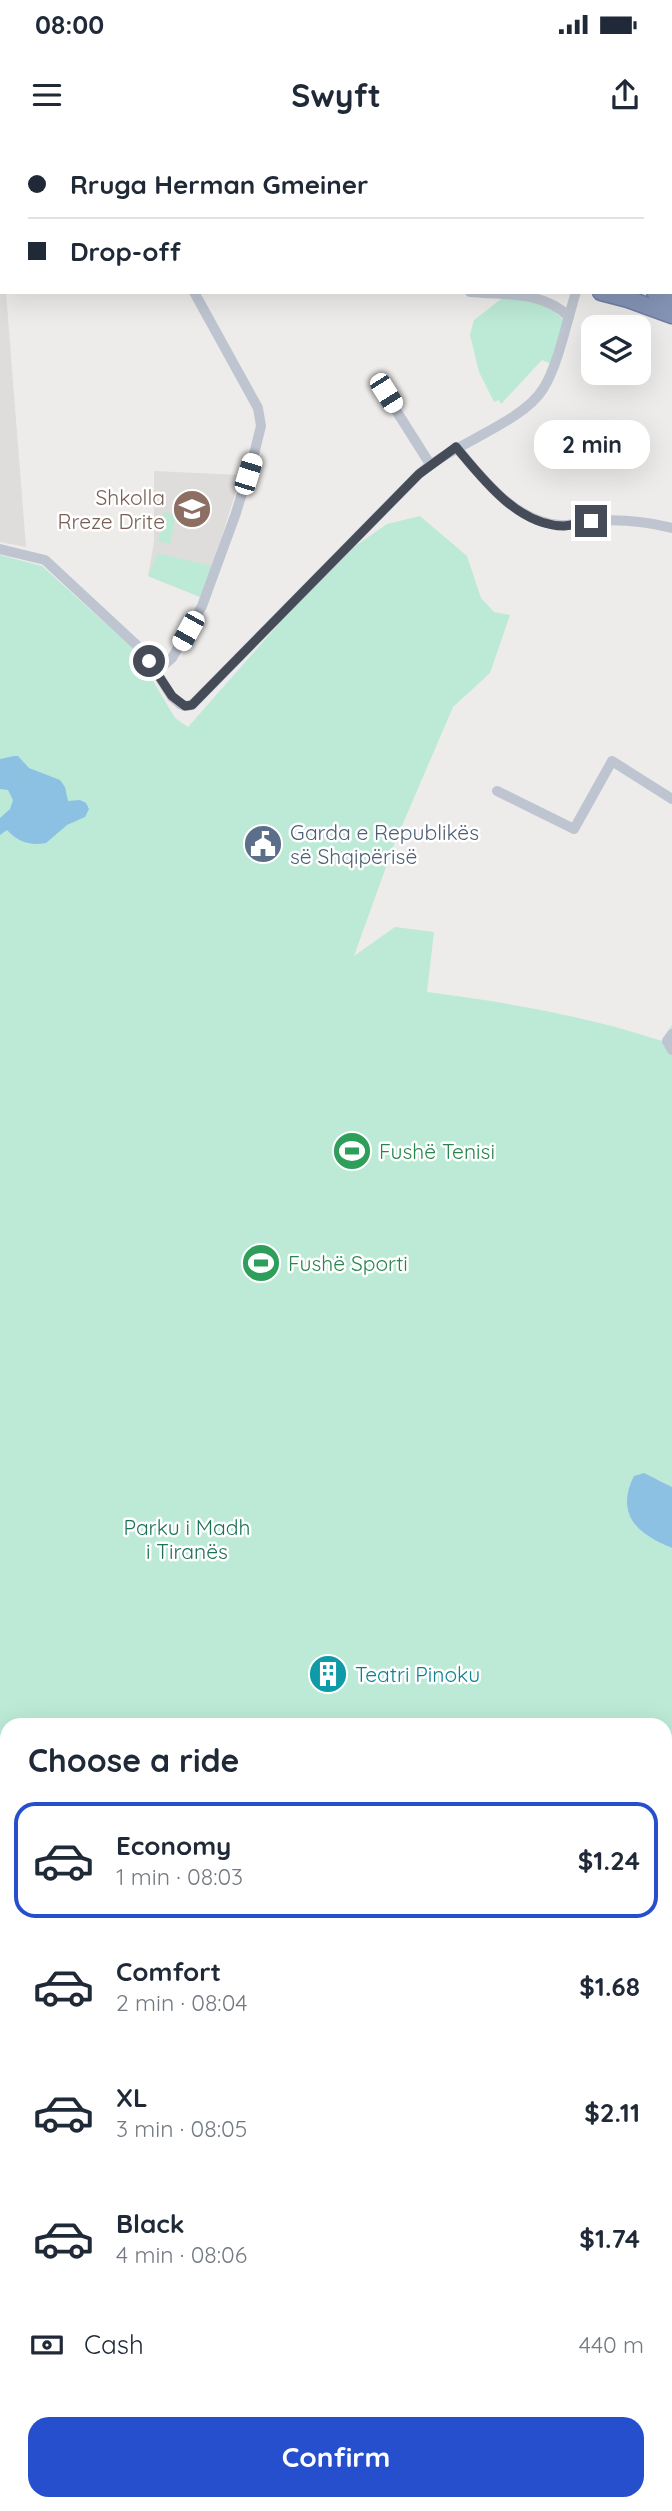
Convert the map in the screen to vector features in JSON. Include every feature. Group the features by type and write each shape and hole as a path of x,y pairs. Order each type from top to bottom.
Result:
{"highway":[{"path":"609,294 672,315"}],"street":[{"path":"156,672 172,658 202,606 236,513 261,426 258,408 195,294"},
{"path":"493,294 540,298 570,313"},
{"path":"0,549 45,560 143,651 166,689 180,704 192,705 336,556 430,464 514,416 538,396 547,382 575,294"},
{"path":"386,393 430,464"},
{"path":"456,447 506,500 542,522 564,526 621,520 642,521 672,528"},
{"path":"497,791 574,829 612,761 672,799"},
{"path":"671,1034 667,1045 672,1049"}],"shaded area":[{"path":"0,294 6,294 26,547 0,542"},
{"name":"Shkolla Rreze Drite","path":"154,471 241,475 200,597 148,576 154,542"}],"green space":[{"path":"507,297 547,305 564,320 551,364 542,360 501,404 499,400 494,402 479,372 470,335 474,320"},
{"path":"164,512 176,515 170,544 158,541"},
{"name":"Parku i Madh i Tiranës","path":"420,516 467,556 481,598 494,612 510,615 490,673 453,707 395,842 354,956 395,927 434,932 427,992 546,1011 662,1041 672,1025 672,1487 657,1479 660,1543 672,1548 672,1718 0,1718 0,555 42,566 135,650 175,718 188,727 335,560 387,524"},
{"path":"158,553 212,566 200,597 148,576"}],"water":[{"path":"18,756 29,768 60,780 65,787 68,801 80,800 86,803 89,809 85,817 67,825 46,843 25,842 15,838 7,830 0,835 0,818 10,809 13,800 8,790 0,789 0,759"},
{"path":"644,1473 672,1487 672,1548 640,1529 628,1512 629,1489 634,1476"}],"place":[{"name":"Shkolla Rreze Drite","path":"192,509"},
{"name":"Garda e Republikës së Shqipërisë","path":"263,844"},
{"name":"Fushë Tenisi","path":"352,1151"},
{"name":"Fushë Sporti","path":"261,1263"},
{"name":"Teatri Pinoku","path":"328,1674"}],"route":[{"path":"149,661 172,696 180,704 192,705 419,474 456,447 478,473 524,513 542,522 564,526 591,521"}]}
